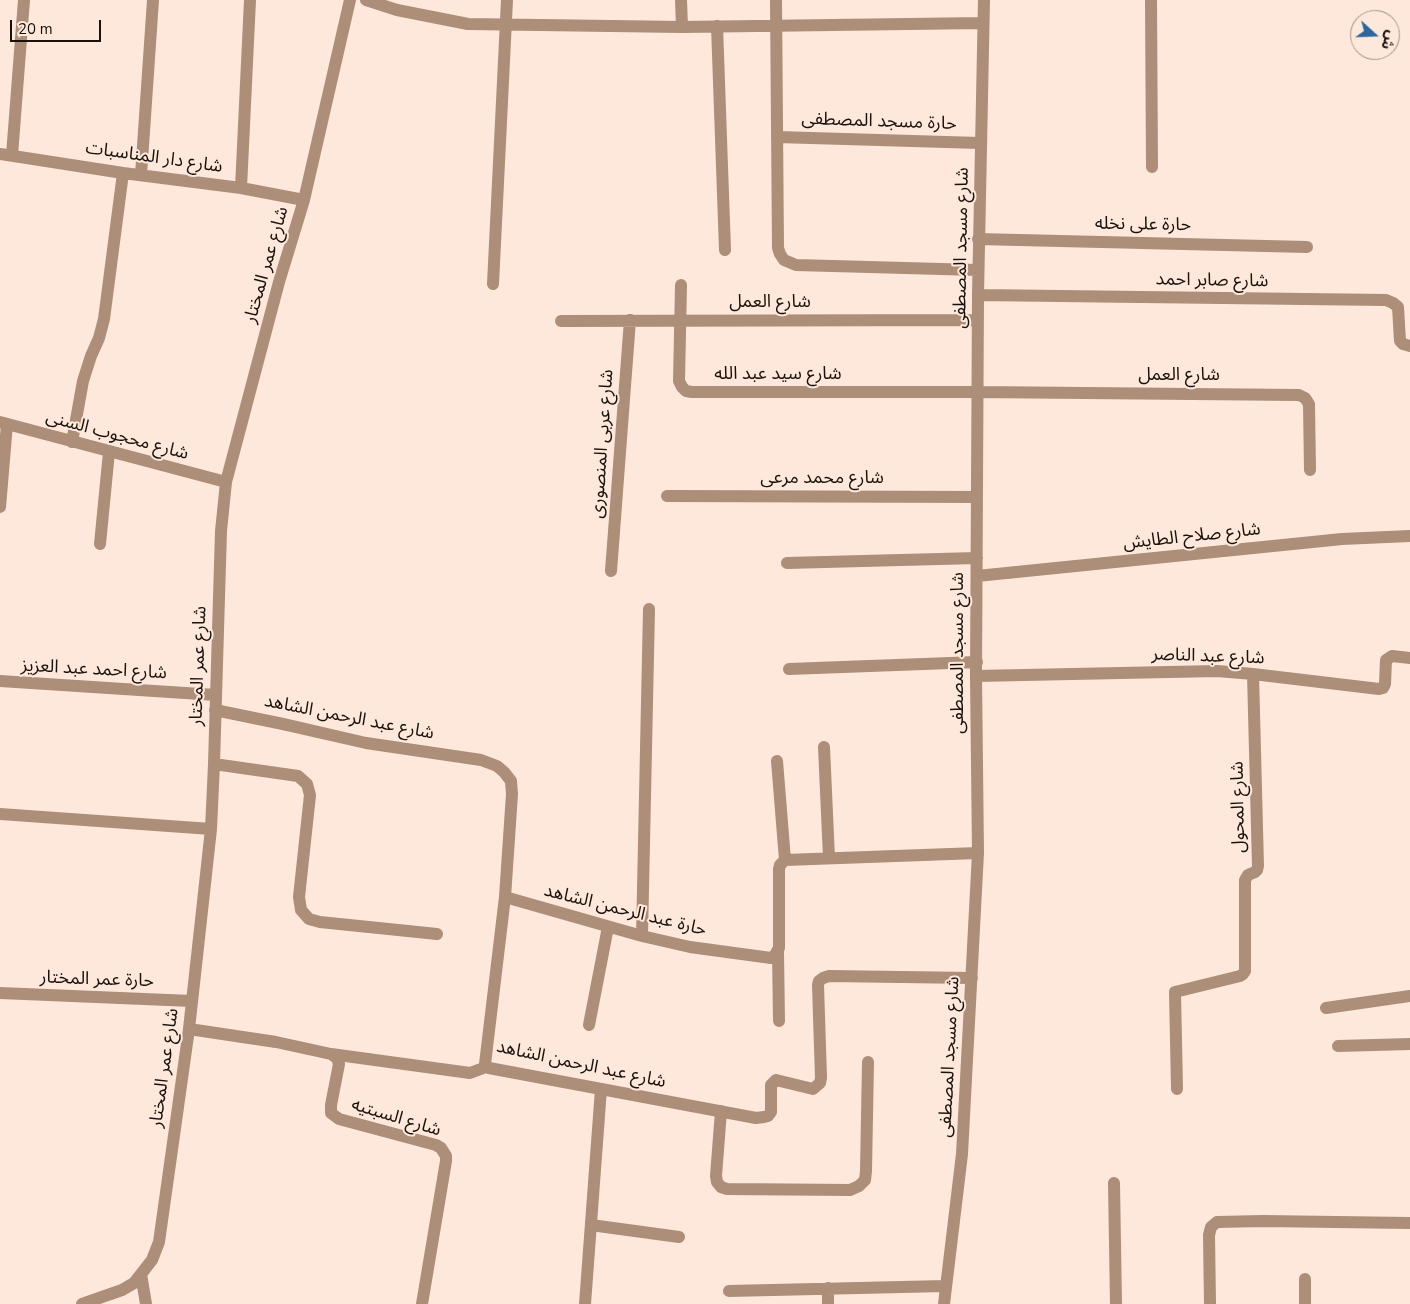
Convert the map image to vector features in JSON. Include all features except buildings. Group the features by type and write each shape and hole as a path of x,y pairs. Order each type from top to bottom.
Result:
{"street":[{"path":"6,155 24,0"},
{"path":"141,175 153,0"},
{"path":"241,188 250,0"},
{"name":"شارع عمر المختار","path":"82,1304 122,1290 134,1283 152,1260 158,1242 189,1029 210,829 214,764 221,531 226,482 279,282 304,200 350,0"},
{"path":"366,0 398,10 468,24 682,27 983,23"},
{"path":"493,284 507,0"},
{"path":"681,0 682,27"},
{"path":"776,0 778,248 784,260 796,265 978,270"},
{"name":"شارع مسجد المصطفى","path":"944,1304 962,1154 978,853 976,662 978,239 984,0"},
{"path":"1151,0 1152,166"},
{"path":"717,26 726,250"},
{"name":"حارة مسجد المصطفى","path":"777,136 980,144"},
{"name":"شارع دار المناسبات","path":"6,155 123,173 241,188 304,200"},
{"path":"72,442 83,381 104,319 123,173"},
{"name":"حارة على نخله","path":"978,239 1307,247"},
{"name":"شارع سيد عبد الله","path":"681,286 679,381 686,391 978,392"},
{"name":"شارع صابر احمد","path":"978,295 1386,300 1398,307 1400,341 1410,346"},
{"name":"شارع العمل","path":"561,320 978,320"},
{"name":"شارع عربى المنصورى","path":"611,571 630,320"},
{"name":"شارع العمل","path":"978,392 1302,396 1308,400 1309,404 1310,470"},
{"path":"0,507 3,423"},
{"name":"شارع محجوب السنى","path":"3,423 226,482"},
{"path":"100,544 108,452"},
{"name":"شارع محمد مرعى","path":"667,496 977,497"},
{"name":"شارع صلاح الطايش","path":"977,576 1342,539 1410,536"},
{"path":"787,562 977,558"},
{"path":"642,936 649,609"},
{"name":"شارع عبد الناصر","path":"976,676 1217,671 1379,689 1383,688 1386,684 1386,660 1392,656 1410,658"},
{"path":"789,669 976,662"},
{"name":"شارع المحول","path":"1177,1089 1175,992 1240,976 1244,974 1245,970 1245,880 1246,877 1257,870 1258,866 1253,674"},
{"name":"شارع احمد عبد العزيز","path":"0,681 216,694"},
{"name":"شارع عبد الرحمن الشاهد","path":"215,710 366,743 481,760 497,766 511,781 512,794 505,897 486,1067 756,1118 764,1117 768,1116 771,1112 771,1086 776,1080 812,1089 820,1083 818,985 819,981 823,978 829,976 972,978"},
{"path":"824,747 829,858"},
{"path":"777,761 785,860"},
{"path":"214,764 298,776 307,784 310,795 299,897 301,910 309,919 320,922 437,934"},
{"path":"0,814 210,829"},
{"path":"779,1021 779,869 785,860 978,853"},
{"name":"حارة عبد الرحمن الشاهد","path":"505,897 608,927 690,947 765,958 771,958 778,952"},
{"path":"589,1024 608,927"},
{"name":"حارة عمر المختار","path":"0,993 192,1001"},
{"path":"1326,1008 1410,996"},
{"path":"189,1029 276,1042 330,1054 470,1073 486,1067"},
{"path":"1338,1046 1410,1044"},
{"name":"شارع السبتيه","path":"330,1054 337,1058 339,1064 331,1113 339,1119 436,1145 441,1148 446,1156 422,1304"},
{"path":"721,1111 716,1176 717,1182 721,1187 726,1189 850,1190 859,1186 865,1180 868,1062"},
{"path":"585,1304 601,1089"},
{"path":"1114,1183 1116,1304"},
{"path":"1210,1304 1209,1235 1211,1227 1216,1222 1410,1223"},
{"path":"591,1225 679,1237"},
{"path":"141,1274 146,1304"},
{"path":"1305,1279 1305,1304"},
{"path":"729,1291 945,1286"},
{"path":"828,1288 828,1304"}]}
